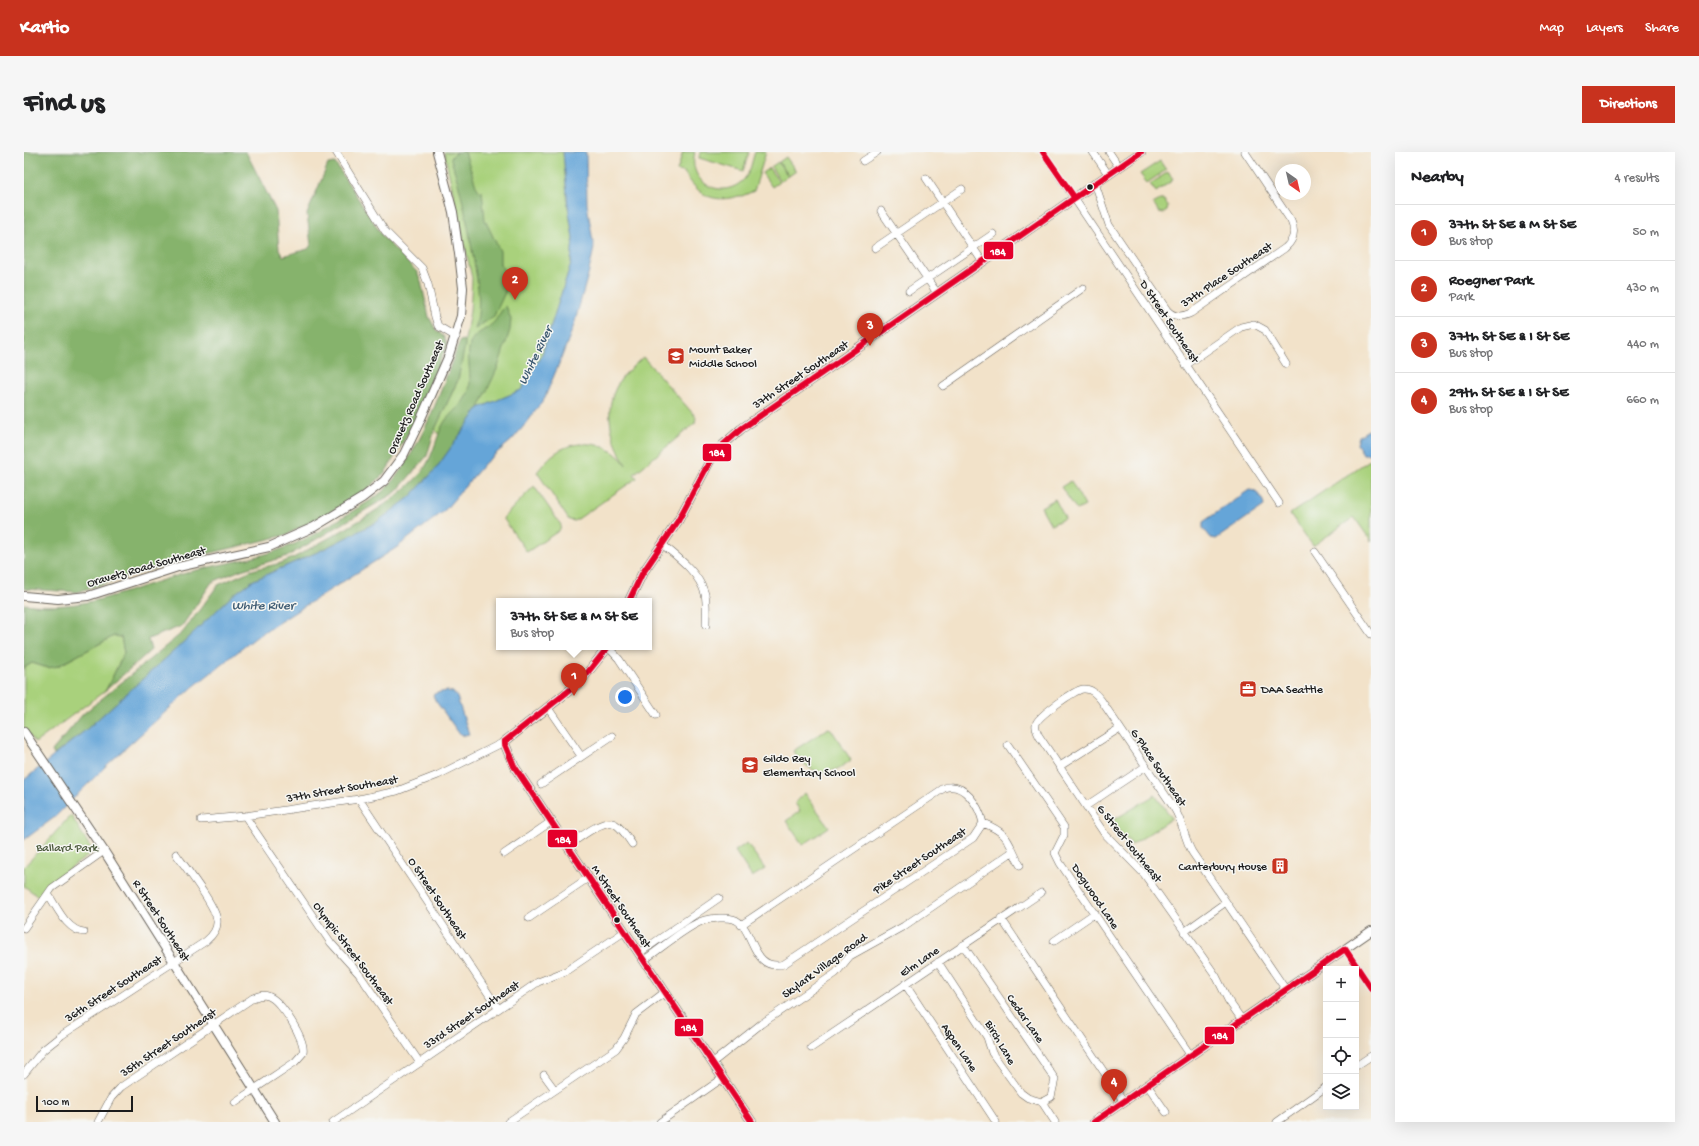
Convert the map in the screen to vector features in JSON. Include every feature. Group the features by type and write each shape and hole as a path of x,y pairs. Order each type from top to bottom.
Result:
{"street":[{"path":"336,152 385,231 422,268 428,284 434,317 438,326 456,337"},
{"name":"Oravetz Road Southeast","path":"24,596 58,599 103,592 178,568 269,547 299,535 338,513 378,487 397,466 419,423 456,337 462,302 462,274 453,212 437,152"},
{"path":"863,161 877,152"},
{"name":"D Street Southeast","path":"1043,152 1279,503"},
{"path":"1093,152 1108,174"},
{"path":"1108,152 1119,167"},
{"name":"37th Street Southeast","path":"630,598 642,574 663,545 712,460 723,445 740,429 1141,152"},
{"name":"37th Place Southeast","path":"1095,183 1104,214 1110,227 1167,310 1173,315 1181,316 1191,313 1285,248 1293,240 1294,232 1291,221 1245,152"},
{"path":"926,178 982,261"},
{"path":"875,248 962,189"},
{"path":"881,211 937,293"},
{"path":"909,291 993,234"},
{"path":"943,386 1083,288"},
{"path":"1186,365 1241,326 1254,324 1265,330 1286,364"},
{"path":"663,545 689,568 702,586 706,604 706,625"},
{"path":"1315,552 1371,634"},
{"name":"37th Street Southeast","path":"201,820 245,816 359,799 419,784 504,742 580,682 606,650"},
{"path":"611,650 619,659 656,715"},
{"name":"G Place Southeast","path":"1041,739 1036,730 1039,719 1074,692 1081,689 1091,690 1101,700 1177,812 1189,846 1286,990"},
{"path":"548,708 581,756"},
{"path":"1060,766 1120,728"},
{"name":"R Street Southeast","path":"26,736 104,851 275,1122"},
{"path":"541,784 612,736"},
{"name":"G Street Southeast","path":"1041,739 1111,841 1144,874 1216,976 1242,1020"},
{"name":"M Street Southeast","path":"504,742 512,762 752,1122"},
{"name":"Dogwood Lane","path":"1008,745 1064,827 1064,835 1056,849 1056,856 1191,1056"},
{"path":"1086,806 1146,766"},
{"path":"644,960 705,920 734,919 741,925 944,788 954,786 965,792 978,810 983,823 1004,835 1020,865"},
{"name":"O Street Southeast","path":"359,799 498,1008"},
{"name":"Olympic Street Southeast","path":"245,816 331,943 359,974 420,1062"},
{"path":"504,854 552,821"},
{"path":"568,846 601,824 610,822 619,827 632,844"},
{"name":"Pike Street Southeast","path":"741,925 761,958 773,965 784,964 973,838 983,823"},
{"path":"24,928 48,894 59,882 104,851"},
{"name":"Skylark Village Road","path":"712,1063 761,1024 836,973 850,956 904,926 1012,852"},
{"name":"36th Street Southeast","path":"24,1074 43,1050 62,1035 208,939 217,925 213,908 176,854"},
{"path":"529,918 588,878"},
{"name":"Elm Lane","path":"811,1048 1001,918 1041,893"},
{"path":"48,894 70,926 79,932 84,932"},
{"path":"639,953 719,898"},
{"path":"1184,932 1226,902"},
{"path":"1054,942 1095,913"},
{"path":"1001,918 1124,1102"},
{"path":"1099,1121 1124,1102 1371,931"},
{"name":"33rd Street Southeast","path":"333,1122 498,1008 545,978 566,971 624,932"},
{"name":"Cedar Lane","path":"963,945 1055,1079 1051,1097 1042,1102"},
{"path":"1345,949 1371,988"},
{"name":"Birch Lane","path":"938,962 987,1037 992,1053 1021,1093 1028,1098 1042,1102"},
{"name":"Aspen Lane","path":"905,984 996,1122"},
{"path":"511,1121 616,1049 624,1038 636,1014 665,992"},
{"name":"35th Street Southeast","path":"98,1122 111,1098 121,1087 213,1024 256,997 265,995 271,997 279,1005 300,1035 304,1046 303,1053 298,1060 254,1089"},
{"path":"1359,1064 1371,1056"},
{"path":"544,1075 555,1090"},
{"path":"660,1122 723,1078"},
{"path":"1148,1086 1166,1112"},
{"path":"235,1102 254,1089"},
{"path":"1276,1122 1323,1089"},
{"path":"1042,1102 1055,1122"}],"green space":[{"path":"24,152 246,152 276,211 279,249 283,256 308,249 311,245 307,214 328,164 335,163 384,238 417,272 421,281 429,317 436,330 444,337 447,345 409,432 385,473 370,487 343,505 286,535 182,560 77,592 24,589"},
{"path":"444,152 563,152 568,206 573,238 571,263 542,354 521,390 479,408 449,450 435,429 458,380 470,311 472,278"},
{"path":"457,152 465,152 476,186 480,192 482,191 485,220 500,251 500,264 508,276 508,286 494,316 475,329 479,299 478,289 466,216 451,160 451,157"},
{"path":"683,152 695,152 694,163 696,173 702,181 709,186 718,189 727,189 737,185 745,178 750,169 755,152 766,152 754,191 742,196 722,199 702,193 684,172 677,171"},
{"path":"700,152 749,152 743,171 699,158"},
{"path":"786,157 796,171 789,176 779,162"},
{"path":"1160,161 1166,170 1147,183 1140,174"},
{"path":"778,162 788,176 780,181 771,167"},
{"path":"769,168 779,182 772,187 762,173"},
{"path":"1168,172 1173,180 1156,192 1150,184"},
{"path":"1160,200 1164,200 1168,206 1167,211 1164,213 1159,212 1153,204"},
{"path":"506,306 511,319 510,330 498,367 479,408 435,470 410,497 377,522 320,551 252,581 233,595 175,650 87,729 54,755 52,751 83,714 183,632 218,585 252,570 281,563 295,557 362,519 395,497 409,485 425,468 445,421 467,396 470,384 469,348 471,342 476,335 494,322"},
{"path":"460,341 465,341 465,345 458,380 435,429 427,456 396,492 288,556 241,570 212,582 182,626 148,639 151,650 106,690 124,653 121,637 114,636 58,666 48,668 32,663 24,668 24,604 45,606 83,603 102,599 204,568 273,552 312,535 377,496 390,484 413,452 431,416"},
{"path":"643,357 696,417 695,423 634,474 637,478 575,521 569,520 537,472 547,460 561,449 578,444 603,447 619,457 626,465 613,436 610,415 611,405 613,394 620,380"},
{"path":"1371,459 1371,541 1354,517 1313,546 1290,514"},
{"path":"1071,481 1085,506 1077,510 1061,487"},
{"path":"534,486 561,525 560,530 527,552 503,518"},
{"path":"1055,499 1065,518 1051,525 1041,507"},
{"path":"114,636 121,637 124,653 106,690 35,743 24,728 24,668 32,663 48,668 58,666"},
{"path":"828,728 831,729 851,760 834,770 820,772 806,766 793,751"},
{"path":"805,793 829,827 803,845 786,821 800,811 795,803"},
{"path":"1155,795 1172,818 1132,845 1128,840 1123,838 1112,821"},
{"name":"Ballard Park","path":"71,815 93,852 52,881 39,897 24,886 24,867"},
{"path":"747,843 765,869 752,877 735,851"}],"water":[{"name":"White River","path":"563,152 586,152 587,204 594,248 574,325 545,397 529,420 512,440 485,463 444,511 396,548 259,635 193,687 108,764 55,817 24,840 24,780 87,729 175,650 233,595 252,581 320,551 377,522 410,497 435,470 479,408 521,390 542,354 571,263 573,238 568,206"},
{"path":"1371,428 1371,454 1363,454 1357,444 1359,436"},
{"path":"1249,490 1256,491 1263,501 1264,506 1216,539 1211,538 1203,528 1203,522"},
{"path":"447,691 453,692 457,697 469,734 461,736 435,700 433,695"}],"transit line":[{"name":"184","path":"1043,152 1074,197"},
{"name":"184","path":"630,598 642,574 678,521 711,459 723,445 741,429 1141,152"},
{"name":"184","path":"504,742 580,682 606,650"},
{"name":"184","path":"504,742 514,766 752,1122"},
{"name":"184","path":"1345,949 1371,988"},
{"name":"184","path":"1094,1122 1345,949"}],"place":[{"name":"Roegner Park","path":"515,300"},
{"name":"37th St SE & I St SE","path":"870,346"},
{"name":"Mount Baker Middle School","path":"676,356"},
{"name":"DAA Seattle","path":"1248,689"},
{"name":"37th St SE & M St SE","path":"574,696"},
{"name":"Gildo Rey Elementary School","path":"750,765"},
{"name":"Canterbury House","path":"1280,866"},
{"name":"29th St SE & I St SE","path":"1114,1102"}]}
